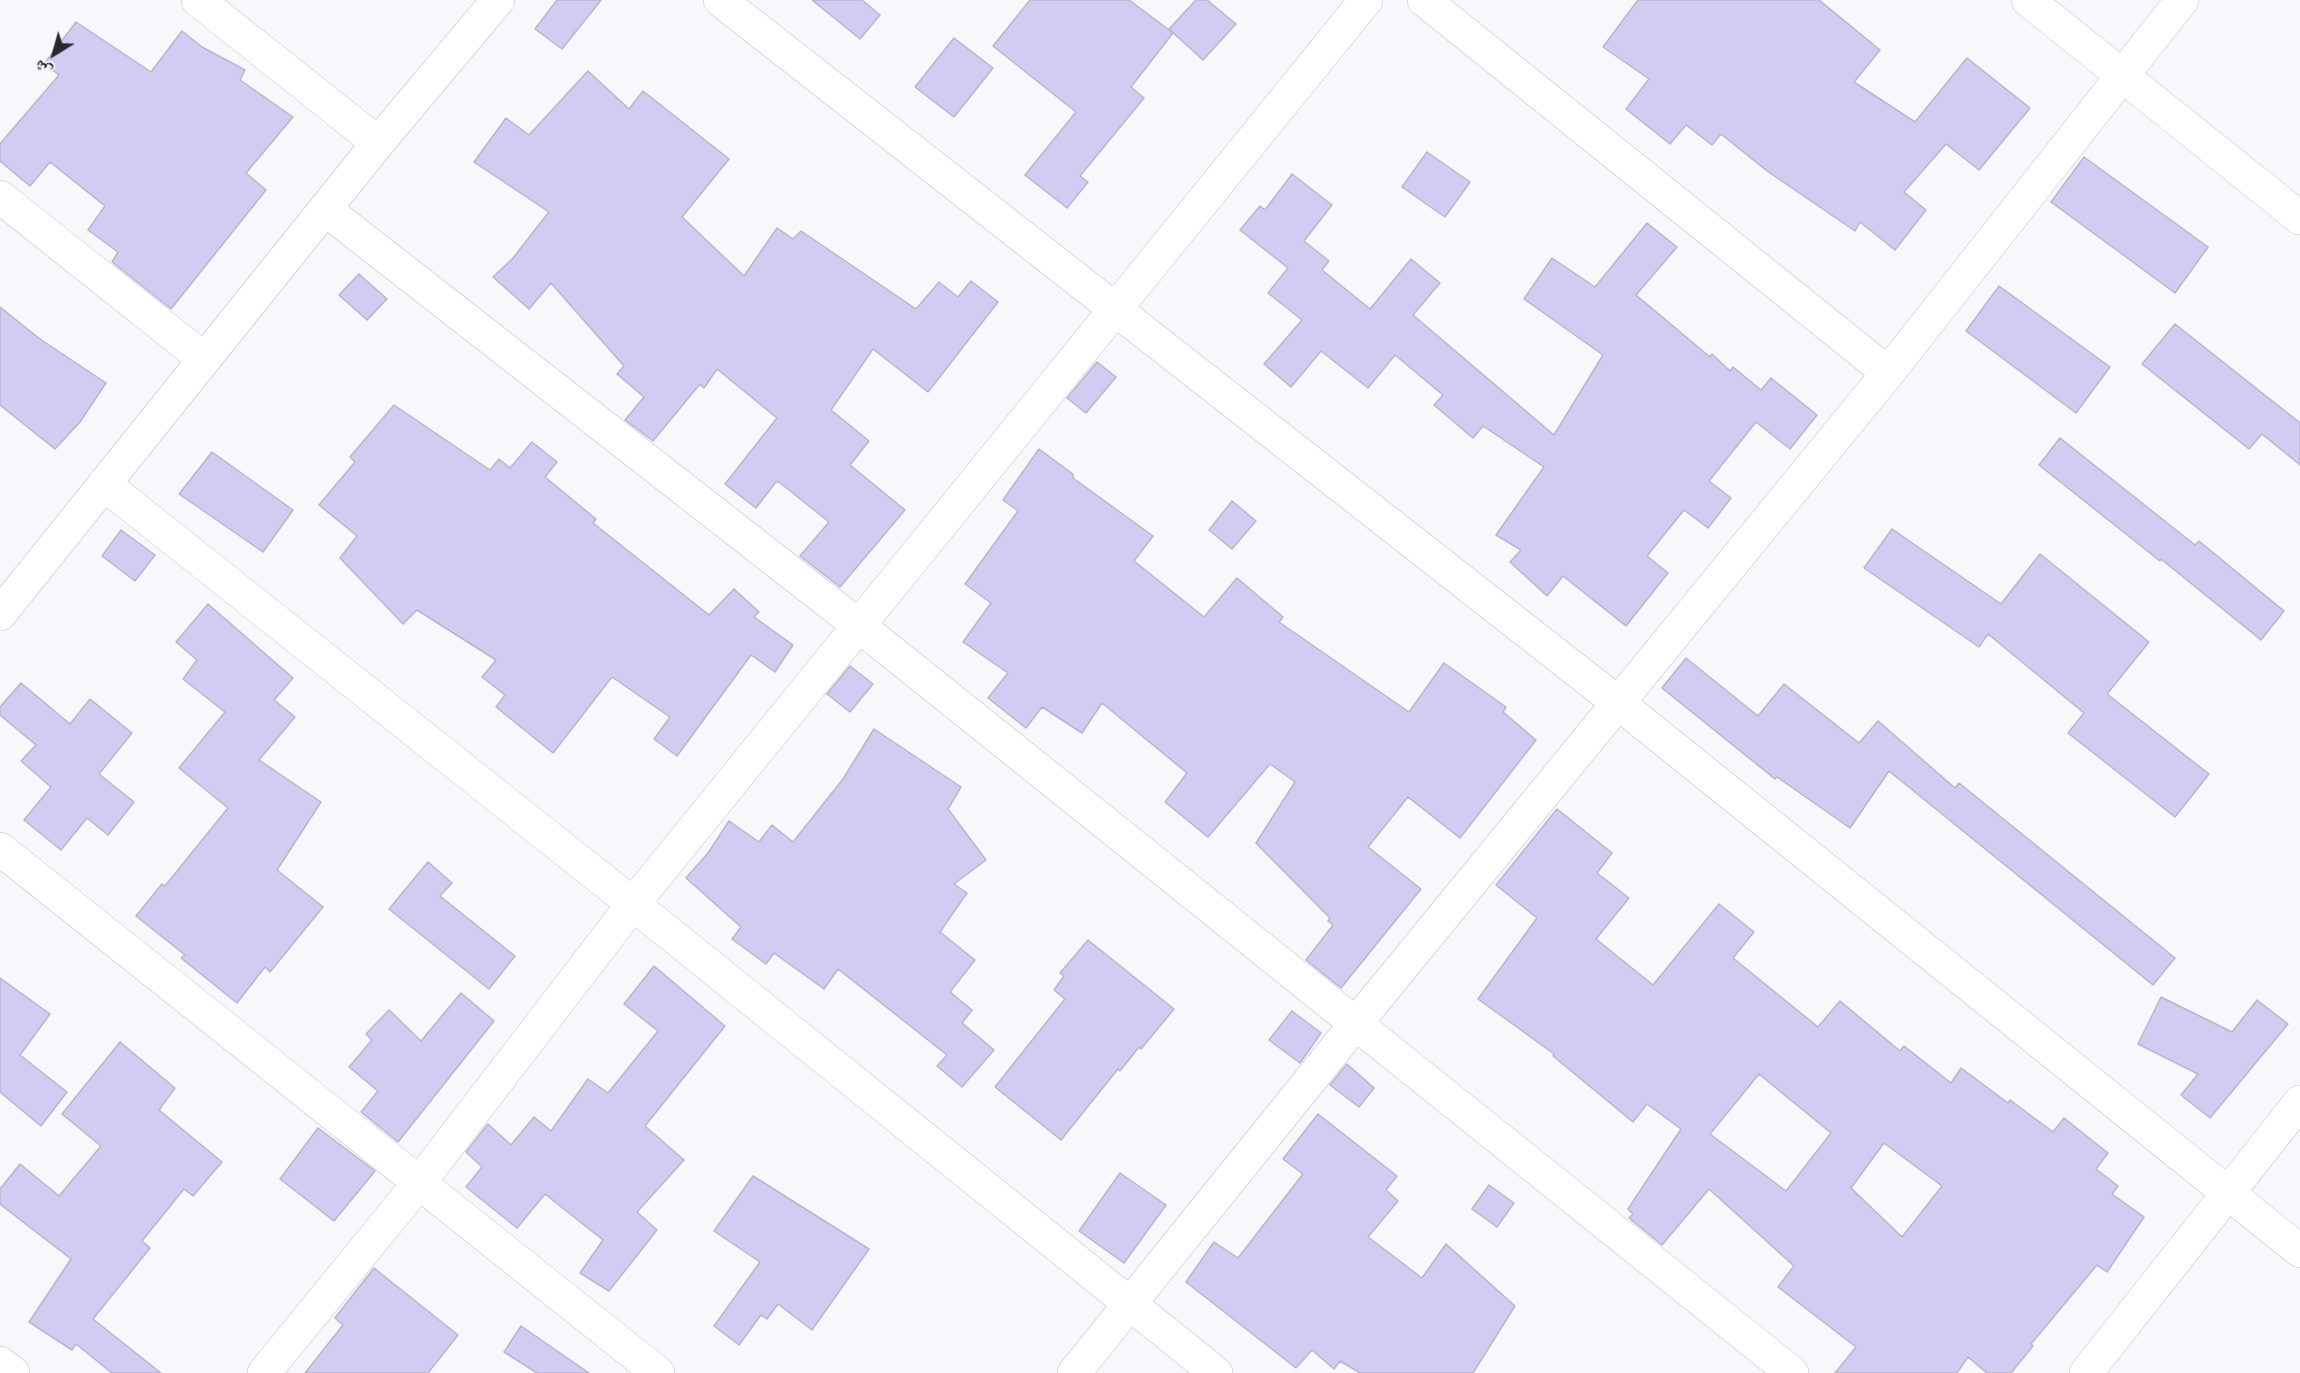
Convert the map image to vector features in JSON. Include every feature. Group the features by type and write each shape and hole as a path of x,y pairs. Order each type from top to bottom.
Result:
{"street":[{"path":"198,0 378,143"},
{"path":"5,598 104,484 327,210 378,143 498,0"},
{"path":"720,0 1617,702 2229,1191 2300,1251"},
{"path":"264,1373 419,1183 633,904 1113,309 1366,0"},
{"path":"1424,0 1888,373"},
{"path":"2028,0 2300,218"},
{"path":"1074,1373 1617,702 1888,373 2182,0"},
{"path":"0,197 204,359"},
{"path":"327,210 858,625 1357,1022 1792,1373"},
{"path":"104,484 633,904 1128,1305 1216,1373"},
{"path":"0,849 658,1373"},
{"path":"2086,1373 2300,1102"},
{"path":"0,1363 13,1373"}],"building":[{"path":"557,0 601,0 562,49 535,29"},
{"path":"812,0 862,0 880,15 860,39"},
{"path":"1030,0 1129,0 1173,33 1131,87 1144,98 1080,176 1088,182 1067,208 1025,175 1076,112 993,46"},
{"path":"1196,0 1207,0 1236,24 1203,60 1169,29"},
{"path":"1638,0 1819,0 1880,50 1854,82 1915,122 1967,58 2030,108 1979,170 1946,144 1904,192 1926,210 1895,250 1860,222 1855,231 1767,171 1721,134 1712,145 1686,125 1670,144 1626,109 1649,79 1603,47"},
{"path":"76,22 151,72 182,31 202,47 245,70 240,80 293,117 246,173 266,190 171,309 112,262 118,252 88,230 105,206 50,162 30,186 0,161 0,144 59,75 44,64"},
{"path":"954,38 993,68 954,117 915,87"},
{"path":"588,71 629,109 643,91 729,159 682,217 744,276 777,228 793,239 801,231 916,309 939,282 958,297 971,281 998,302 928,392 873,349 831,410 869,441 850,465 905,510 840,587 800,556 829,522 779,482 776,482 756,508 725,484 777,418 717,369 704,388 700,384 653,441 625,420 644,397 617,374 624,366 551,283 529,309 493,277 513,258 549,212 474,162 506,118 529,135"},
{"path":"1427,152 1470,182 1445,217 1402,187"},
{"path":"2084,157 2208,247 2175,293 2051,202"},
{"path":"1292,174 1332,205 1304,241 1329,261 1322,270 1370,309 1411,259 1440,283 1413,315 1554,435 1603,355 1524,299 1552,258 1595,287 1647,223 1677,247 1636,295 1710,357 1712,354 1730,371 1733,367 1761,390 1771,378 1817,415 1790,449 1756,422 1709,481 1731,498 1708,528 1684,510 1647,556 1668,573 1626,626 1563,576 1547,596 1510,562 1521,550 1496,535 1544,467 1483,426 1473,438 1434,405 1443,395 1395,355 1368,388 1321,351 1291,387 1264,364 1302,320 1268,293 1288,268 1240,230 1260,206 1265,210"},
{"path":"359,274 387,299 367,320 339,295"},
{"path":"1999,286 2110,367 2076,413 1966,331"},
{"path":"0,307 40,339 106,383 80,422 55,449 0,405"},
{"path":"2175,324 2300,423 2300,465 2262,434 2249,449 2142,364"},
{"path":"1097,362 1116,377 1086,413 1067,398"},
{"path":"394,405 490,470 499,459 510,468 532,442 557,462 545,477 596,519 593,523 709,615 734,589 759,612 754,617 793,645 775,672 751,655 677,756 654,739 670,717 612,677 553,753 496,707 505,695 482,677 496,660 417,610 403,624 340,558 357,536 319,505 355,462 350,457"},
{"path":"2060,438 2195,545 2199,541 2284,611 2261,640 2039,465"},
{"path":"1039,449 1073,474 1073,478 1153,536 1134,561 1204,617 1237,578 1283,617 1279,622 1409,712 1444,663 1506,707 1503,712 1536,740 1460,838 1408,797 1368,847 1421,889 1341,988 1306,960 1333,925 1328,921 1330,918 1256,843 1295,782 1270,764 1208,837 1165,802 1187,773 1102,703 1082,733 1042,707 1026,728 988,698 1008,673 963,642 991,603 965,584 1018,511 1003,500"},
{"path":"212,452 293,510 263,552 179,494"},
{"path":"1232,501 1256,521 1232,549 1209,530"},
{"path":"1892,529 2001,604 2040,554 2149,642 2107,694 2209,774 2175,817 2068,733 2084,713 1988,634 1979,647 1864,568"},
{"path":"121,530 155,555 135,581 102,556"},
{"path":"208,604 293,678 274,700 295,717 259,760 321,802 277,870 323,907 270,972 265,967 237,1003 181,958 185,955 136,916 162,884 165,886 228,808 179,768 225,712 183,679 197,660 176,642"},
{"path":"1686,658 1758,716 1784,684 1859,743 1878,721 1955,788 1959,783 2175,958 2153,985 1889,771 1850,828 1777,777 1775,779 1662,688"},
{"path":"850,666 873,684 850,712 827,694"},
{"path":"21,683 70,724 90,699 132,733 99,774 134,802 108,835 87,818 61,850 24,820 51,787 21,761 36,745 0,715 0,707"},
{"path":"874,729 961,787 948,809 986,860 954,884 967,893 940,932 975,960 950,992 972,1010 962,1023 994,1050 962,1087 937,1066 947,1055 838,969 824,989 774,953 766,964 732,939 741,927 686,878 708,853 729,821 759,842 772,825 793,842 843,779"},
{"path":"1557,809 1612,853 1597,873 1629,898 1596,939 1653,985 1719,904 1754,932 1733,958 1818,1027 1840,1001 1900,1051 1904,1046 1951,1083 1961,1068 2008,1103 2010,1100 2053,1132 2064,1118 2108,1153 2096,1169 2118,1186 2112,1194 2144,1217 2107,1272 2097,1265 2031,1344 2033,1346 2011,1373 1987,1373 1968,1357 1957,1373 1835,1373 1856,1347 1778,1287 1794,1266 1709,1189 1662,1245 1629,1218 1633,1214 1628,1209 1681,1129 1647,1104 1633,1122 1553,1056 1554,1054 1478,999 1537,918 1496,885","holes":["1759,1074 1831,1133 1786,1191 1710,1134","1884,1143 1942,1186 1902,1237 1851,1188"]},
{"path":"428,862 452,883 440,896 515,956 489,989 389,909"},
{"path":"1088,940 1174,1009 1141,1049 1139,1047 1120,1071 1118,1069 1061,1140 995,1087 1065,999 1054,990 1064,976 1060,973"},
{"path":"654,966 725,1026 645,1126 684,1160 637,1212 657,1230 609,1291 580,1273 603,1240 545,1194 517,1228 466,1187 482,1167 466,1152 488,1124 511,1145 534,1117 551,1131 588,1079 608,1093 658,1031 624,1004"},
{"path":"0,978 50,1014 20,1055 67,1092 41,1126 0,1092"},
{"path":"461,993 494,1021 398,1142 361,1112 378,1091 349,1067 372,1040 366,1034 389,1010 421,1041"},
{"path":"2161,997 2232,1032 2257,1000 2288,1024 2210,1118 2181,1095 2198,1074 2138,1044"},
{"path":"1292,1011 1321,1033 1300,1063 1269,1040"},
{"path":"120,1042 175,1088 159,1110 222,1162 193,1196 184,1189 142,1241 150,1248 93,1319 161,1373 112,1373 76,1344 72,1350 29,1322 71,1259 0,1204 0,1189 20,1164 59,1196 101,1146 62,1114"},
{"path":"1347,1064 1374,1088 1359,1107 1330,1085"},
{"path":"1318,1114 1397,1176 1386,1190 1398,1201 1368,1237 1422,1278 1446,1244 1515,1306 1473,1373 1360,1373 1340,1361 1334,1369 1312,1350 1296,1368 1186,1282 1214,1242 1238,1258 1303,1174 1283,1159"},
{"path":"318,1128 375,1171 334,1221 280,1179"},
{"path":"1120,1173 1166,1205 1124,1263 1079,1231"},
{"path":"753,1176 869,1249 812,1330 778,1304 767,1319 761,1315 739,1345 714,1326 760,1262 714,1231"},
{"path":"1489,1185 1514,1203 1497,1227 1472,1209"},
{"path":"374,1268 458,1335 428,1373 305,1373 343,1325 335,1318"},
{"path":"521,1326 589,1373 537,1373 504,1352"}]}
